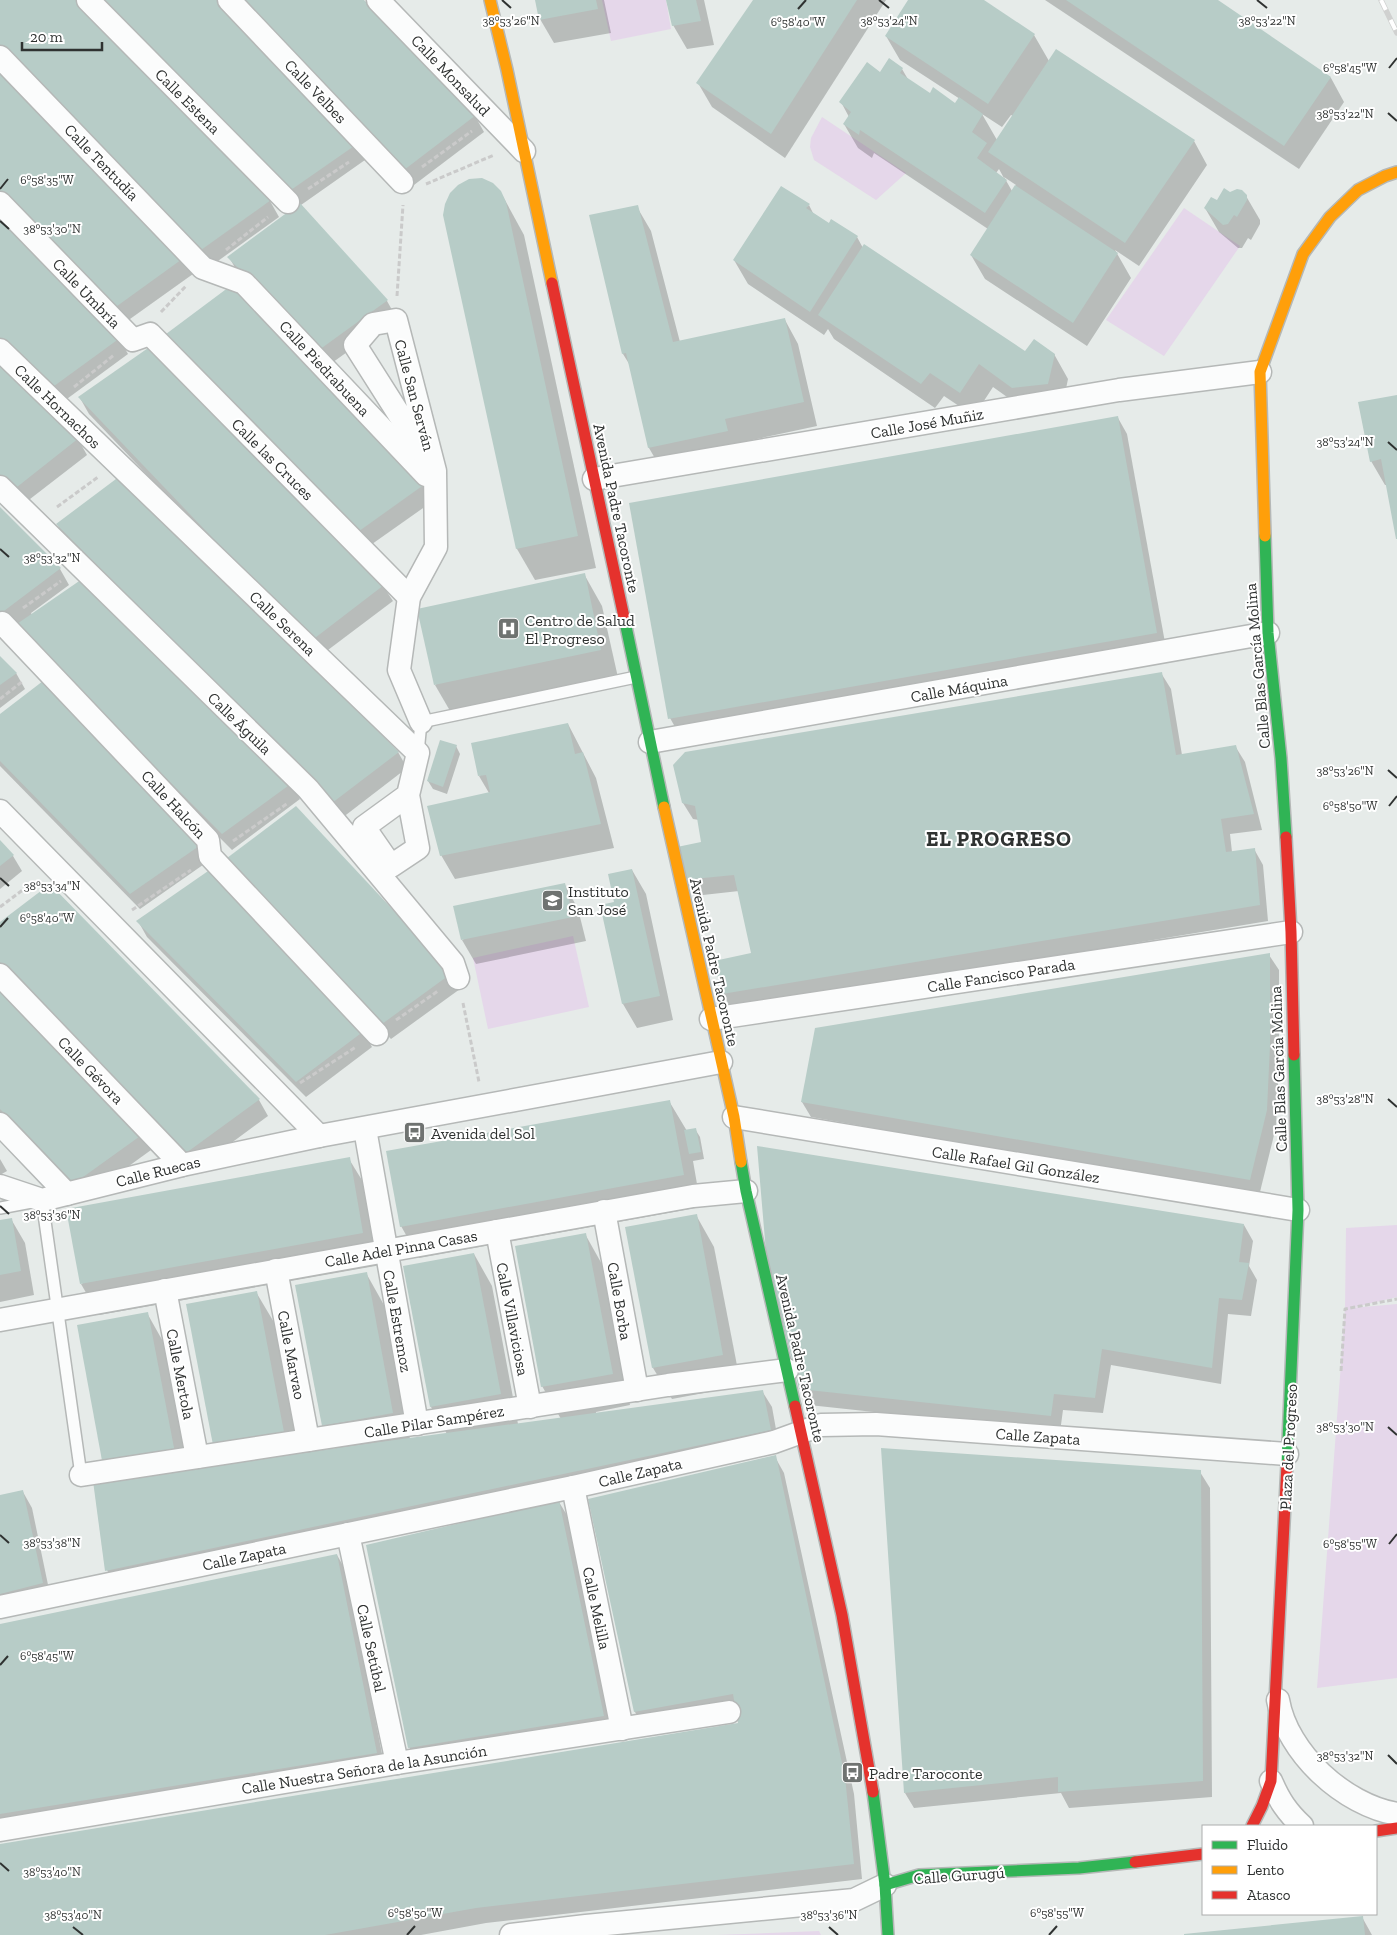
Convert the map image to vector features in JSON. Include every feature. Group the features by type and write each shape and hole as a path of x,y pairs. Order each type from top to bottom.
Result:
{"main road":[{"name":"Avenida Padre Tacoronte","path":"490,0 650,742 734,1117 746,1191 842,1616 878,1820 888,1935"},
{"name":"Calle Blas García Molina","path":"1298,1210 1291,932 1281,758 1268,633 1260,372 1303,254 1330,218 1358,190 1397,172"},
{"name":"Plaza del Progreso","path":"1252,1825 1271,1781 1292,1370 1298,1210"},
{"path":"1377,1831 1397,1828"},
{"name":"Calle Gurugú","path":"885,1885 919,1875 1079,1868 1202,1854"}],"street":[{"name":"Calle Estena","path":"88,0 288,202"},
{"name":"Calle Velbes","path":"229,0 409,190"},
{"name":"Calle Monsalud","path":"378,0 524,151"},
{"name":"Calle Tentudía","path":"0,57 203,268"},
{"name":"Calle Umbría","path":"0,202 133,340"},
{"name":"Calle Piedrabuena","path":"203,268 244,283 435,478"},
{"name":"Calle Piedrabuena","path":"396,320 373,324 355,344 435,478"},
{"name":"Calle San Serván","path":"396,320 435,478"},
{"name":"Calle las Cruces","path":"133,340 150,334 409,597"},
{"name":"Calle Hornachos","path":"0,350 116,463"},
{"name":"Calle José Muñiz","path":"594,479 1119,390 1260,372"},
{"name":"Calle Serena","path":"116,463 418,753"},
{"path":"421,722 399,670 409,597 436,547 435,478"},
{"name":"Calle Águila","path":"0,487 308,789 454,964 458,978"},
{"name":"Calle Halcón","path":"2,623 208,840 210,856 377,1034"},
{"name":"Calle Máquina","path":"650,742 1268,633"},
{"path":"408,795 418,753"},
{"path":"0,811 278,1097 319,1136 721,1062"},
{"name":"Calle Fancisco Parada","path":"711,1019 1291,932"},
{"name":"Calle Gévora","path":"0,976 182,1165"},
{"name":"Calle Rafael Gil González","path":"734,1117 1298,1210"},
{"path":"0,1124 67,1194"},
{"name":"Calle Estremoz","path":"365,1129 416,1424"},
{"name":"Calle Ruecas","path":"42,1200 182,1165 319,1136"},
{"path":"0,1186 42,1200"},
{"name":"Calle Adel Pinna Casas","path":"0,1320 604,1211 692,1196 746,1191"},
{"name":"Calle Borba","path":"604,1211 637,1390"},
{"name":"Calle Villaviciosa","path":"497,1231 530,1406"},
{"name":"Calle Marvao","path":"276,1270 308,1440"},
{"name":"Calle Mertola","path":"165,1290 197,1457"},
{"name":"Calle Pilar Sampérez","path":"81,1475 637,1390 787,1370"},
{"name":"Calle Zapata","path":"0,1607 572,1487 774,1442 821,1425 876,1424 1287,1454"},
{"name":"Calle Melilla","path":"572,1487 622,1729"},
{"name":"Calle Setúbal","path":"348,1534 397,1763"},
{"name":"Plaza del Progreso","path":"1275,1685 1280,1716 1295,1743 1312,1765 1336,1785 1360,1801 1386,1812 1397,1814"},
{"name":"Calle Nuestra Señora de la Asunción","path":"0,1830 397,1763 729,1712"},
{"name":"Plaza del Progreso","path":"1271,1781 1278,1799 1288,1813 1301,1825"},
{"name":"Calle Gurugú","path":"511,1935 854,1900 885,1885"}],"lane":[{"path":"418,753 421,722 636,677"},
{"path":"0,1208 42,1200 81,1475"}],"path":[{"path":"396,320 409,190 491,117"},
{"path":"409,190 490,156 524,151"},
{"path":"54,404 133,340 203,268 288,202 352,160"},
{"path":"36,523 116,463"},
{"path":"2,623 81,566"},
{"path":"0,907 54,867"},
{"path":"458,978 484,1106"},
{"path":"1342,1371 1345,1310 1397,1299"}],"shaded area":[{"path":"602,0 666,0 671,29 611,41"},
{"path":"822,117 906,173 876,200 814,160 810,147 811,138"},
{"path":"1184,208 1240,246 1164,356 1106,320"},
{"path":"573,936 589,1007 488,1029 473,958"},
{"path":"1397,1225 1397,1297 1351,1308 1397,1304 1397,1678 1317,1688 1345,1309 1346,1228"},
{"path":"819,1931 821,1935 717,1935"}],"building":[{"path":"0,0 77,0 271,200 201,250 0,45"},
{"path":"99,0 219,0 357,144 288,192"},
{"path":"244,0 364,0 476,115 404,170"},
{"path":"535,0 596,0 598,9 539,20"},
{"path":"666,0 696,0 701,21 672,26"},
{"path":"753,0 857,0 771,134 696,83"},
{"path":"908,0 984,0 1035,34 988,104 885,36"},
{"path":"1066,0 1218,0 1331,77 1284,146"},
{"path":"1056,49 1195,140 1125,243 988,152"},
{"path":"889,58 903,68 900,73 930,93 933,87 955,103 959,97 983,114 972,132 987,143 977,158 1007,180 985,213 860,130 859,135 843,124 851,112 839,102 867,62 880,72"},
{"path":"0,67 185,257 113,309 0,191"},
{"path":"482,178 493,183 501,191 506,202 578,536 516,549 443,215 450,193 458,185 469,179"},
{"path":"1015,185 1118,253 1073,323 970,255"},
{"path":"781,186 810,204 806,208 829,223 831,219 858,236 810,312 733,260"},
{"path":"1224,188 1230,192 1237,189 1242,190 1247,195 1247,200 1237,217 1234,215 1228,224 1223,225 1204,208 1211,197 1217,200"},
{"path":"300,203 388,300 319,350 227,257"},
{"path":"638,205 673,342 785,318 804,402 725,419 728,431 648,448 626,353 622,354 589,215"},
{"path":"0,214 120,338 50,389 0,338"},
{"path":"864,244 1025,351 1034,339 1055,354 1048,384 1012,388 979,364 960,393 930,373 921,384 818,315"},
{"path":"233,284 425,484 355,534 162,337"},
{"path":"151,346 384,585 311,641 78,397"},
{"path":"0,359 79,438 12,491 0,480"},
{"path":"1397,395 1396,539 1381,459 1370,462 1358,402"},
{"path":"1118,416 1157,633 668,719 629,503"},
{"path":"120,476 399,752 332,803 56,524"},
{"path":"0,507 61,568 0,614"},
{"name":"Centro de Salud El Progreso","path":"585,573 601,650 434,685 417,609"},
{"path":"85,577 292,783 222,834 14,626"},
{"path":"0,656 17,673 0,685"},
{"path":"1162,672 1176,755 1236,745 1254,814 1221,819 1226,852 1255,848 1260,905 722,994 714,961 751,953 734,875 683,880 677,847 701,842 695,806 682,803 673,765 685,752"},
{"path":"43,681 202,844 130,894 0,761 0,714"},
{"path":"568,723 575,754 583,752 601,824 440,856 427,806 490,792 486,775 478,776 471,743"},
{"path":"440,740 457,745 443,787 427,781"},
{"path":"296,806 452,973 382,1024 223,861"},
{"path":"0,840 14,855 0,866"},
{"path":"211,869 364,1031 296,1082 136,921"},
{"path":"632,869 660,996 622,1004 600,905 614,902 608,874"},
{"path":"565,883 573,917 461,940 453,906"},
{"path":"50,884 260,1099 186,1153 0,962 0,922"},
{"path":"1270,953 1270,1045 1267,1110 1250,1180 801,1102 815,1028"},
{"path":"0,984 143,1134 72,1185 0,1109"},
{"path":"670,1100 684,1175 400,1227 386,1151"},
{"path":"696,1128 701,1152 689,1154 684,1130"},
{"path":"757,1146 1244,1224 1239,1262 1249,1263 1242,1300 1219,1298 1212,1368 1102,1349 1095,1398 1054,1394 1051,1416 799,1389 766,1252"},
{"path":"350,1157 363,1233 80,1284 66,1209"},
{"path":"697,1214 723,1355 652,1368 625,1227"},
{"path":"12,1218 21,1271 0,1275 0,1220"},
{"path":"586,1233 613,1374 541,1387 515,1246"},
{"path":"474,1253 501,1394 430,1407 403,1266"},
{"path":"367,1272 393,1413 322,1426 295,1285"},
{"path":"257,1291 284,1432 213,1445 186,1304"},
{"path":"148,1312 175,1453 103,1466 77,1325"},
{"path":"763,1390 771,1430 105,1571 93,1481"},
{"path":"881,1448 1201,1470 1203,1781 1058,1792 1058,1777 904,1793"},
{"path":"776,1455 845,1777 854,1864 476,1908 325,1935 0,1935 0,1844 738,1723 733,1694 634,1712 588,1499"},
{"path":"23,1490 43,1583 0,1594 0,1495"},
{"path":"559,1500 604,1716 408,1748 366,1545"},
{"path":"337,1554 377,1753 0,1814 0,1624"},
{"path":"1363,1916 1365,1935 1184,1935 1184,1934"}],"railway":[{"path":"1381,0 1397,33"}],"traffic: fast":[{"path":"1265,536 1268,633 1281,758 1286,837"},
{"path":"624,617 664,807"},
{"path":"1287,1464 1298,1210 1294,1055"},
{"path":"741,1162 795,1406"},
{"path":"873,1792 885,1885 888,1935"},
{"path":"885,1885 919,1875 1079,1868 1135,1862"}],"traffic: slow":[{"path":"490,0 507,70 552,283"},
{"path":"1265,536 1260,372 1303,254 1330,217 1358,190 1397,172"},
{"path":"664,807 734,1117 741,1162"}],"traffic: jam":[{"path":"552,283 624,617"},
{"path":"1286,837 1291,932 1294,1055"},
{"path":"795,1406 842,1615 873,1792"},
{"path":"1252,1825 1271,1781 1287,1464"},
{"path":"1377,1831 1397,1828"},
{"path":"1135,1862 1202,1854"}],"place":[{"name":"Centro de Salud El Progreso","path":"509,629"},
{"name":"Instituto San José","path":"552,900"},
{"name":"Avenida del Sol","path":"415,1133"},
{"name":"Padre Taroconte","path":"853,1773"}],"district":[{"name":"EL PROGRESO","path":"999,839"}]}
